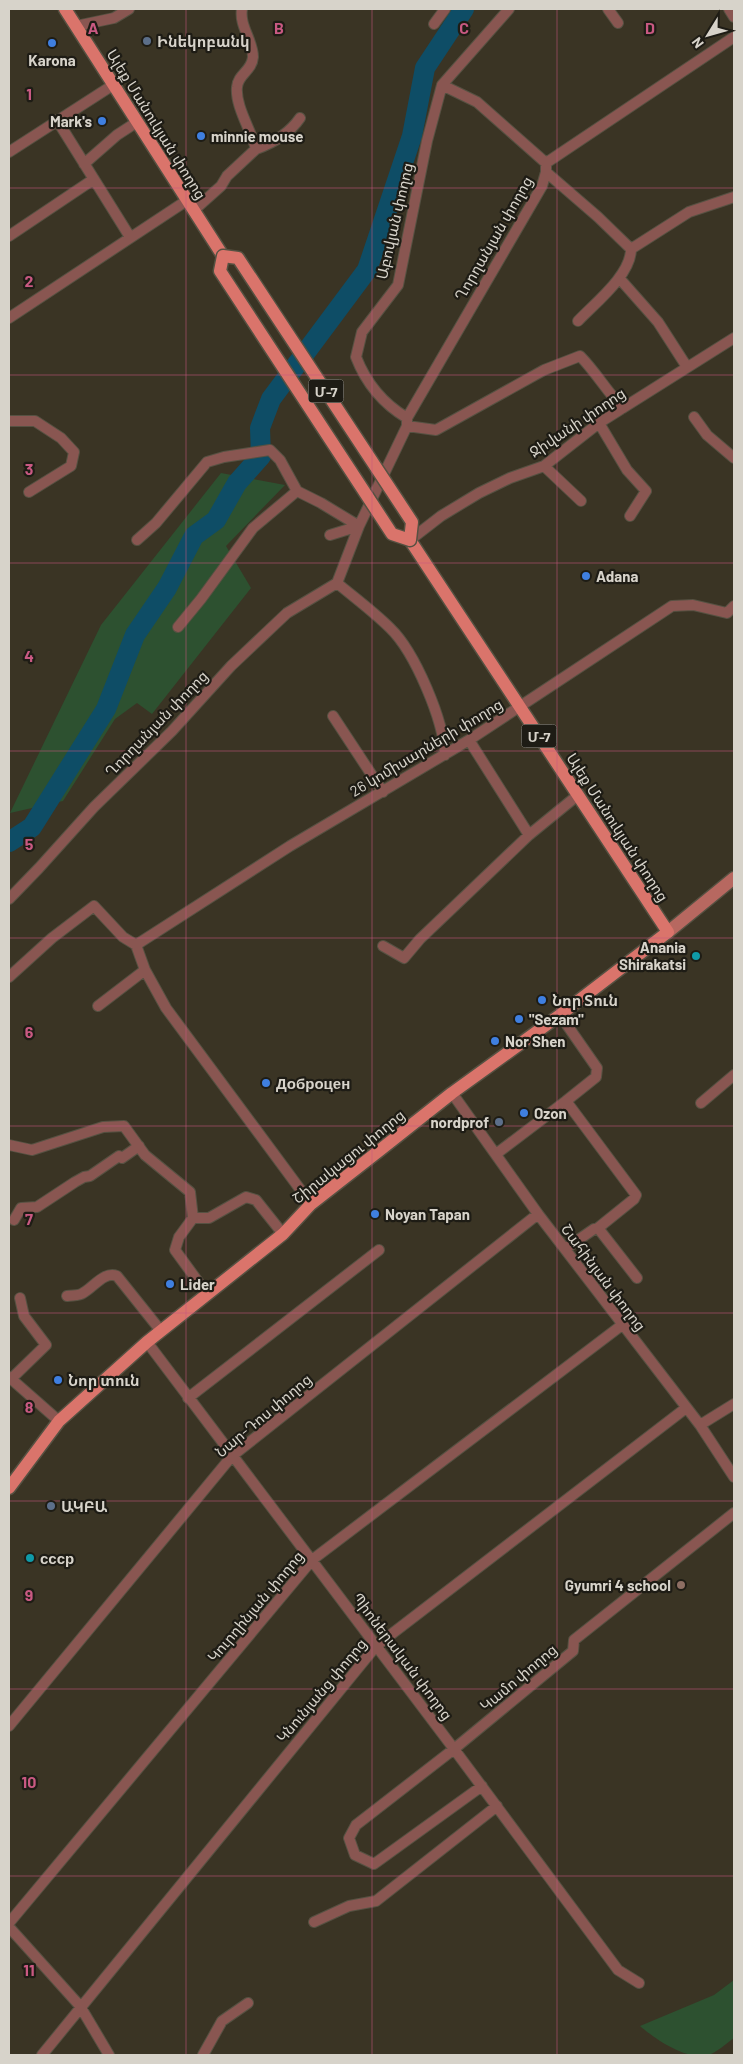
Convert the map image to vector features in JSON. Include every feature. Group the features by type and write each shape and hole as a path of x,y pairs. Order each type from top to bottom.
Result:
{"main road":[{"name":"Ալեք Մանուկյան փողոց","path":"65,9 222,256 220,271 392,534 410,540 668,932"},
{"name":"Ալեք Մանուկյան փողոց","path":"222,256 238,258 412,522 410,540"},
{"name":"Շիրակացու փողոց","path":"9,1488 59,1421 147,1342 283,1234 311,1204 452,1093 560,1015 668,932 734,878"}],"street":[{"path":"76,26 114,18 129,9"},
{"path":"242,9 241,14 253,58 248,70 238,79 236,88 241,109 250,128 256,149"},
{"path":"434,24 445,9"},
{"name":"Աբովյան փողոց","path":"407,422 372,388 362,372 356,357 362,332 398,285 427,141 442,85 509,9"},
{"path":"608,9 618,23"},
{"path":"729,9 734,17"},
{"name":"Ղորղանյան փողոց","path":"407,422 542,186 546,168 734,37"},
{"path":"9,152 113,85"},
{"path":"442,85 477,102 631,249 631,256 620,278 578,321"},
{"path":"9,318 130,237 190,206 221,186 227,176 256,149 269,145 280,138 300,118"},
{"path":"57,120 130,237"},
{"path":"84,164 117,135 137,122"},
{"path":"9,236 94,179"},
{"path":"631,249 689,212 734,197"},
{"path":"620,278 658,322 687,367"},
{"name":"Ջիվանի փողոց","path":"410,540 441,516 479,493 510,478 544,466 599,423 734,338"},
{"path":"444,755 444,740 426,687 413,660 392,630 337,584 360,526 407,422 436,430 544,370 580,356 623,408"},
{"path":"694,417 707,435 734,458"},
{"path":"9,421 35,421 61,438 74,452 71,466 29,492"},
{"path":"599,423 627,470 646,491 630,516"},
{"path":"137,540 156,523 207,462 270,450 280,460 297,491 322,503 360,526"},
{"path":"544,466 581,500"},
{"path":"178,627 253,528 297,491"},
{"path":"330,535 360,526"},
{"name":"Ղորղանյան փողոց","path":"9,898 39,868 90,811 172,731 231,666 259,639 287,613 337,584"},
{"name":"26 կոմիսարների փողոց","path":"136,945 290,846 470,740 672,606 693,605 727,613 734,606"},
{"path":"333,716 383,792"},
{"path":"470,740 529,835"},
{"path":"382,946 404,958 420,939 529,835 578,795"},
{"path":"9,977 52,938 94,906 123,938 136,945 145,970 166,1008 311,1204"},
{"path":"98,1006 145,970"},
{"path":"496,1154 596,1077 597,1068 560,1015"},
{"path":"701,1103 734,1075"},
{"name":"Շահինյան փողոց","path":"452,1093 538,1214 700,1425 734,1477"},
{"path":"565,1249 598,1228 634,1199 636,1195 566,1101"},
{"path":"9,1144 32,1150 103,1127 124,1126 151,1160 190,1192 193,1218 179,1237 175,1250 207,1294"},
{"path":"14,1220 21,1208 25,1206 37,1208 75,1182 90,1176 119,1156 122,1158 139,1146"},
{"path":"193,1218 209,1218 246,1197 256,1200 283,1234"},
{"name":"Նար-Դոս փողոց","path":"9,1726 232,1456 538,1214"},
{"path":"598,1228 637,1278"},
{"path":"188,1398 379,1250"},
{"path":"68,1296 82,1294 106,1276 118,1276 161,1331"},
{"path":"20,1298 24,1316 46,1345 10,1378 59,1421"},
{"name":"Կուրղինյան փողոց","path":"9,1925 312,1560 622,1325"},
{"name":"Պիոներական փողոց","path":"147,1342 482,1786 618,1970 639,1983"},
{"path":"700,1425 734,1404"},
{"name":"Կնունյանց փողոց","path":"42,2055 80,2006 376,1646 686,1408"},
{"name":"Կամո փողոց","path":"482,1786 374,1864 355,1854 349,1838 356,1825 454,1749 573,1651 574,1640 734,1514"},
{"path":"314,1922 348,1906 376,1900 497,1806"},
{"path":"9,1925 80,2006 109,2055"},
{"path":"203,2055 222,2020 248,2003"}],"green space":[{"path":"221,473 285,485 226,546 251,588 152,714 137,703 115,719 63,801 10,813 101,625"},
{"path":"734,1980 734,2038 711,2054 700,2056 681,2052 654,2037 640,2026 714,1995"}],"waterway":[{"path":"9,842 32,827 106,709 135,635 167,588 194,536 216,520 237,483 261,456 260,428 271,399 367,270 412,136 425,68 464,9"}],"place":[{"name":"Ինեկոբանկ","path":"147,41"},
{"name":"Karona","path":"52,43"},
{"name":"Mark's","path":"102,121"},
{"name":"minnie mouse","path":"201,136"},
{"name":"Adana","path":"586,576"},
{"name":"Anania Shirakatsi","path":"696,956"},
{"name":"Նոր Տուն","path":"542,1000"},
{"name":"\"Sezam\"","path":"519,1019"},
{"name":"Nor Shen","path":"495,1041"},
{"name":"Доброцен","path":"266,1083"},
{"name":"Ozon","path":"524,1113"},
{"name":"nordprof","path":"499,1122"},
{"name":"Noyan Tapan","path":"375,1214"},
{"name":"Lider","path":"170,1284"},
{"name":"Նոր տուն","path":"58,1380"},
{"name":"ԱԿԲԱ","path":"51,1506"},
{"name":"ссср","path":"30,1558"},
{"name":"Gyumri 4 school","path":"681,1585"}]}
